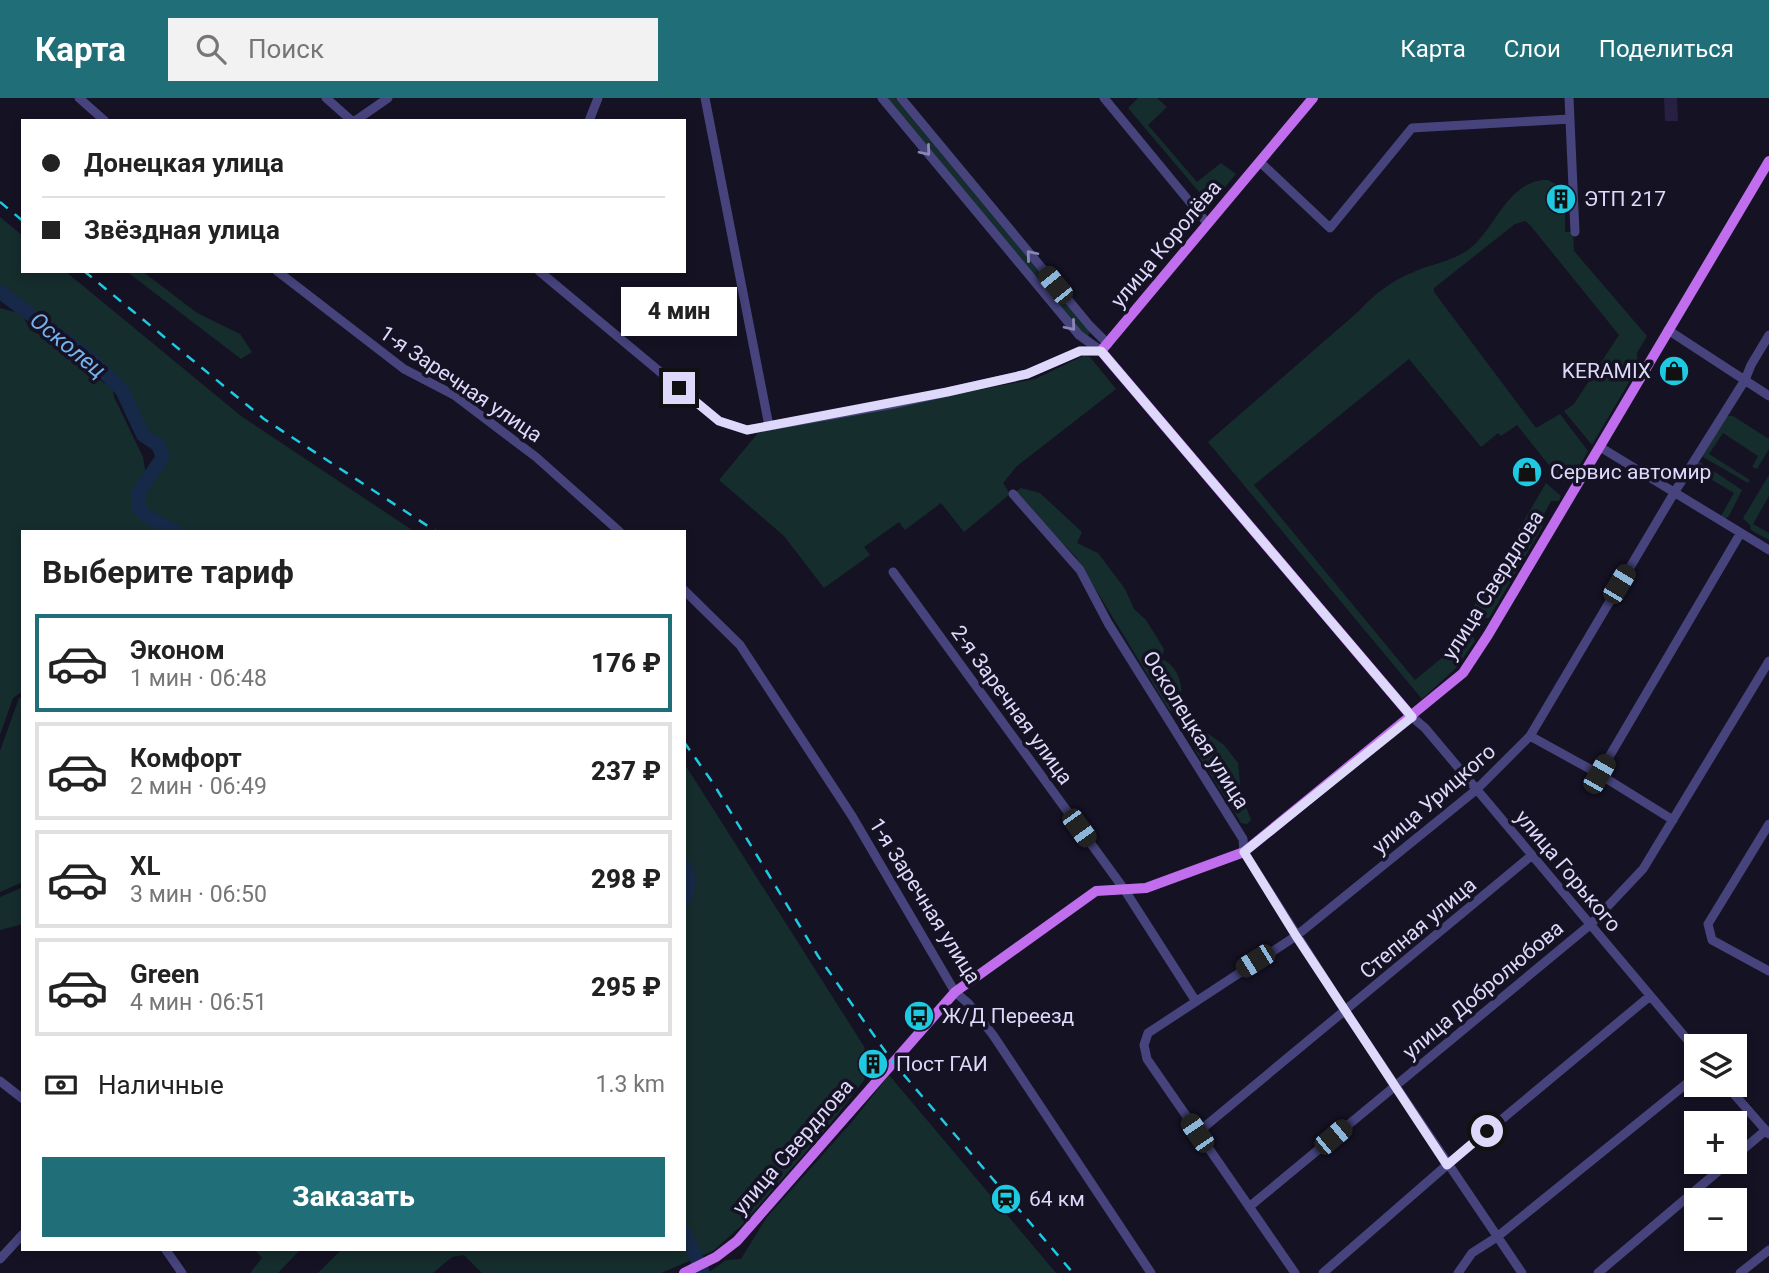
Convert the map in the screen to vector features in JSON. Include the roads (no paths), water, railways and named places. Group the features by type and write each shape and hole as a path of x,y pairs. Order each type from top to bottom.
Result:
{"main road":[{"name":"улица Королёва","path":"1105,348 1313,98"},
{"name":"улица Свердлова","path":"684,1273 737,1241 955,992 1096,891 1146,888 1244,852 1463,673 1769,161"},
{"path":"1105,348 1412,717"}],"street":[{"path":"79,98 103,119"},
{"path":"326,98 351,119"},
{"path":"356,119 388,98"},
{"path":"590,119 598,98"},
{"path":"705,98 769,426"},
{"path":"882,98 1079,335 1105,348"},
{"path":"901,98 1090,326 1105,348"},
{"path":"1104,98 1208,224"},
{"path":"1569,98 1575,232"},
{"path":"1260,162 1330,228 1412,128 1570,120"},
{"name":"1-я Заречная улица","path":"280,273 404,369 454,396 536,457 618,530"},
{"path":"541,273 719,421 747,430 894,404 1027,374 1080,351 1105,348"},
{"path":"1668,330 1769,396"},
{"name":"улица Урицкого","path":"1197,1133 1147,1059 1144,1045 1148,1033 1296,936 1476,790 1530,736 1745,380 1769,335"},
{"path":"1600,447 1769,550"},
{"name":"Осколецкая улица","path":"1013,495 1080,570 1108,623 1243,839 1244,852 1296,936 1447,1165 1522,1273"},
{"path":"1599,774 1740,534"},
{"name":"2-я Заречная улица","path":"893,572 1124,889 1195,1000"},
{"name":"1-я Заречная улица","path":"686,592 740,645 852,816 955,992 969,1004 993,1035 1151,1273"},
{"name":"улица Добролюбова","path":"1249,1207 1591,924 1643,869 1769,661"},
{"name":"улица Горького","path":"1412,717 1425,728 1684,1037"},
{"path":"1530,736 1599,774 1673,820"},
{"path":"1769,824 1708,924 1712,940 1769,971"},
{"name":"Степная улица","path":"1197,1133 1531,856"},
{"path":"1323,1273 1447,1165 1650,996"},
{"path":"0,1081 21,1097"},
{"path":"1458,1273 1472,1253 1497,1237 1684,1086"},
{"path":"1737,1097 1768,1132 1747,1147"},
{"path":"1197,1133 1295,1273"},
{"path":"1598,1273 1714,1174"},
{"path":"0,1259 21,1236"},
{"path":"1740,1273 1769,1250"},
{"path":"167,1251 182,1273"}],"waterway":[{"name":"Осколец","path":"0,292 90,358 122,390 143,435 158,445 163,457 139,492 139,508 148,517 173,530"},
{"name":"Осколец","path":"686,871 686,894"},
{"name":"Осколец","path":"686,1236 703,1273"}],"railway":[{"path":"0,202 21,219"},
{"path":"86,273 264,419 434,530"},
{"path":"686,745 713,783 818,956 892,1061 1073,1273"}],"place":[{"name":"ЭТП 217","path":"1561,199"},
{"name":"KERAMIX","path":"1674,371"},
{"name":"Сервис автомир","path":"1527,472"},
{"name":"Ж/Д Переезд","path":"919,1016"},
{"name":"Пост ГАИ","path":"873,1064"},
{"name":"64 км","path":"1006,1199"}]}
